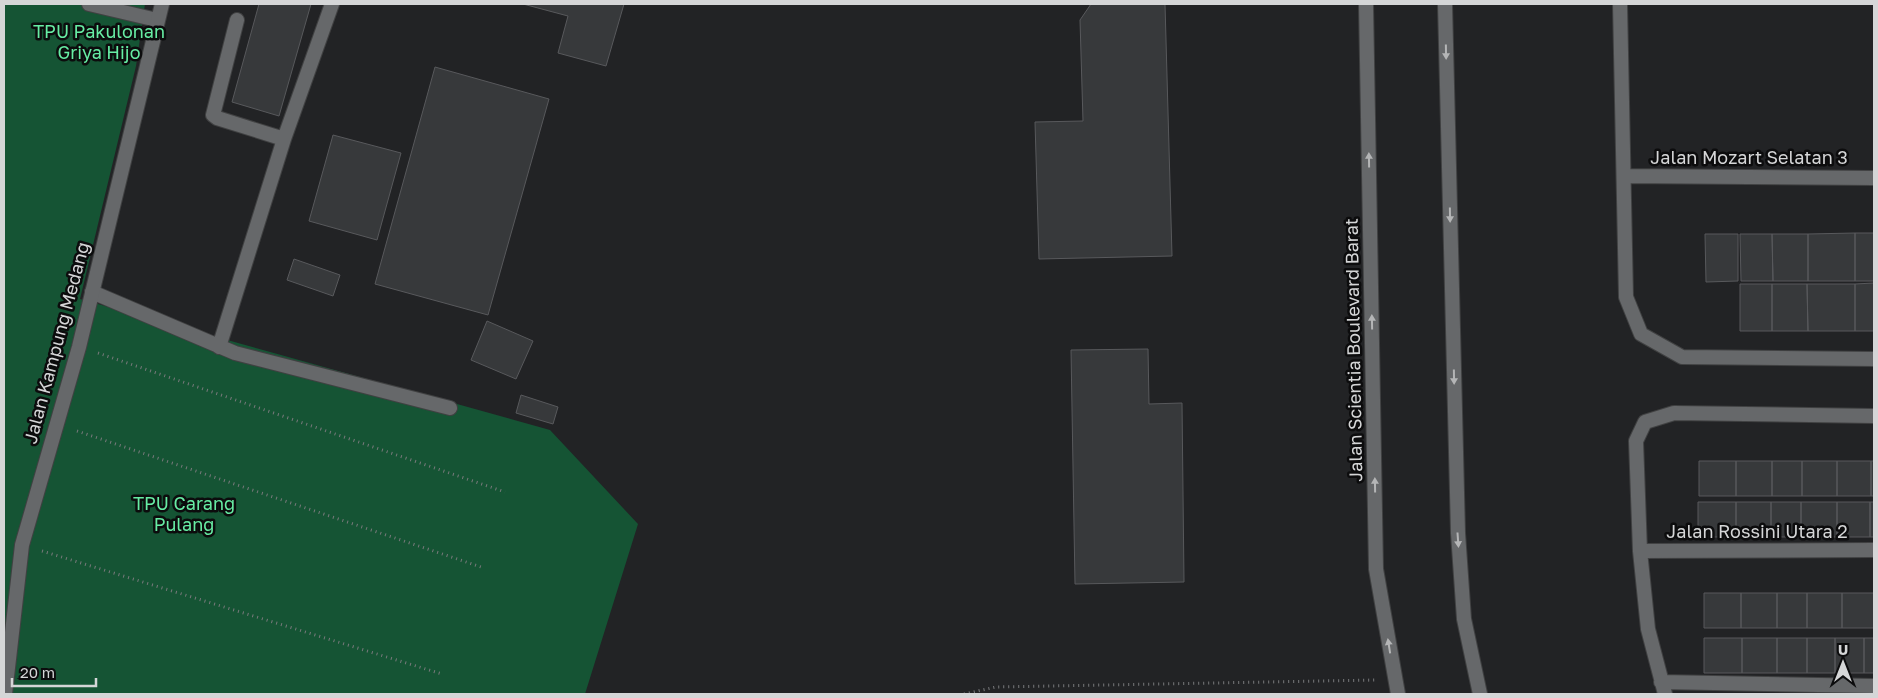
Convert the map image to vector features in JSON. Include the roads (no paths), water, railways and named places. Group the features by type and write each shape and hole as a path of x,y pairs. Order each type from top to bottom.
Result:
{"street":[{"path":"90,4 157,20"},
{"name":"Jalan Kampung Medang","path":"5,694 22,544 55,424 79,347 162,4"},
{"path":"219,347 284,139 332,4"},
{"name":"Jalan Scientia Boulevard Barat","path":"1366,4 1376,569 1398,694"},
{"path":"1445,4 1458,533 1464,619 1480,694"},
{"path":"1620,4 1626,297 1641,334 1682,357 1874,359"},
{"path":"236,20 214,115 217,118 284,139"},
{"name":"Jalan Mozart Selatan 3","path":"1624,176 1874,178"},
{"path":"92,292 219,347 271,363 450,408"},
{"path":"1874,416 1674,413 1645,422 1636,441 1640,551 1648,629 1663,688 1874,686"},
{"name":"Jalan Rossini Utara 2","path":"1640,551 1874,550"}],"park label":[{"name":"TPU Pakulonan Griya Hijo","path":"99,42"},
{"name":"TPU Carang Pulang","path":"184,514"}]}
